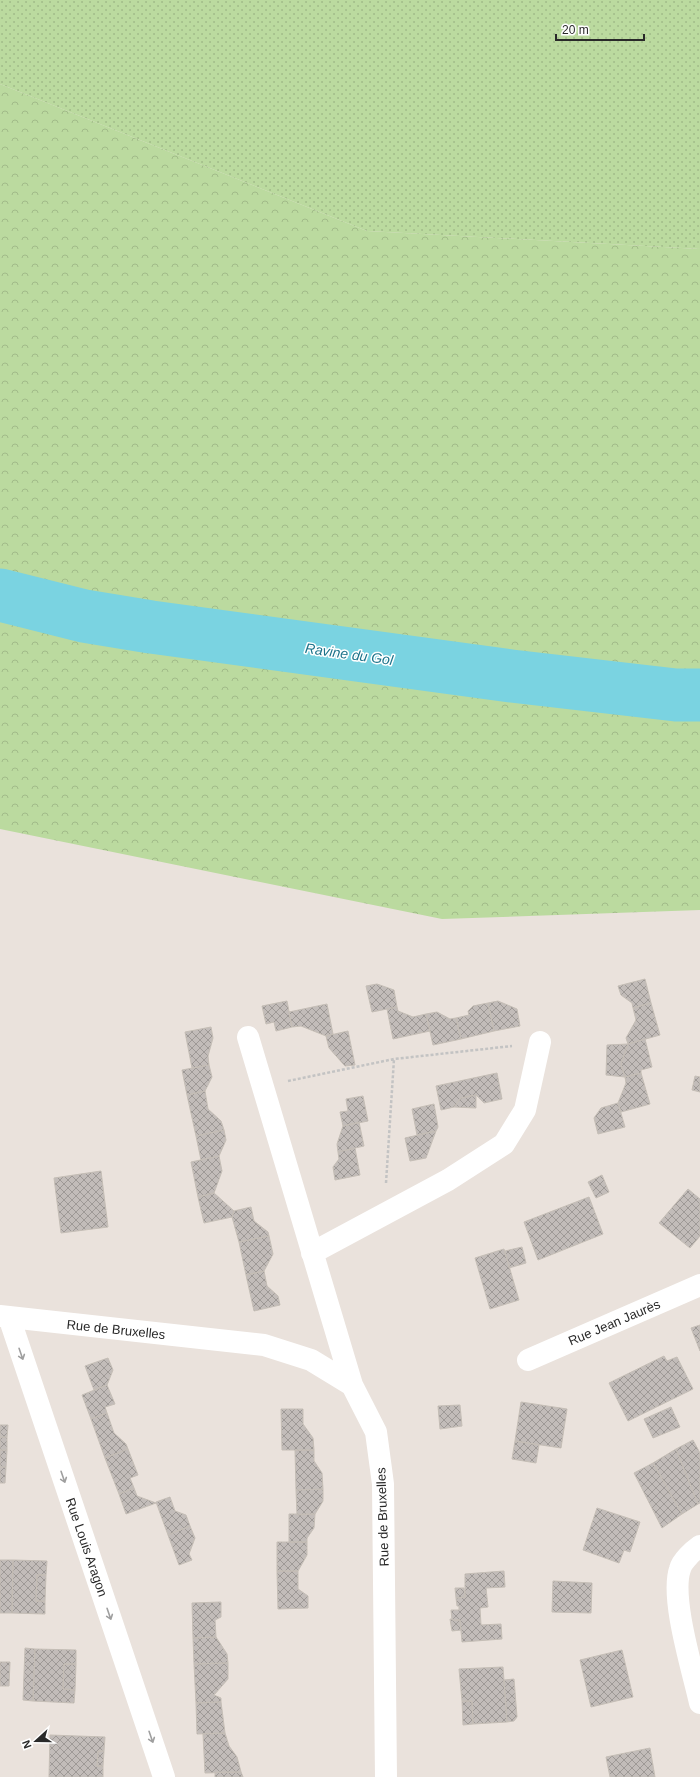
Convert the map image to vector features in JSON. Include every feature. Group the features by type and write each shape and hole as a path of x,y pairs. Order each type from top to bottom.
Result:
{"street":[{"path":"248,1037 352,1385"},
{"path":"312,1253 448,1180 504,1144 525,1110 540,1042"},
{"name":"Rue Jean Jaurès","path":"528,1360 700,1285"},
{"name":"Rue de Bruxelles","path":"4,1317 264,1346 311,1360 352,1385 376,1432 383,1484 386,1777"},
{"name":"Rue Louis Aragon","path":"4,1317 164,1777"},
{"path":"700,1546 680,1568 677,1585 678,1604 700,1703"}],"path":[{"path":"262,1086 394,1059 540,1042"},
{"path":"384,1213 394,1059"}],"green space":[{"path":"0,0 700,0 700,249 367,231 0,84"},
{"path":"0,84 367,231 700,249 700,910 442,919 0,829"}],"building":[{"path":"645,979 651,1003 633,1008 632,1003 621,995 618,986"},
{"path":"377,984 394,990 397,1007 372,1012 366,986"},
{"path":"287,1001 292,1027 276,1031 274,1022 266,1024 262,1006"},
{"path":"498,1001 517,1009 520,1026 494,1031 488,1003"},
{"path":"488,1003 494,1031 461,1039 456,1018 469,1015 468,1011 473,1006"},
{"path":"651,1003 660,1035 628,1044 626,1038 636,1020 633,1008"},
{"path":"327,1004 333,1034 326,1036 301,1026 292,1027 289,1012"},
{"path":"397,1007 398,1011 413,1017 426,1014 430,1031 393,1039 387,1009"},
{"path":"437,1012 450,1019 456,1018 461,1039 433,1045 426,1014"},
{"path":"211,1027 213,1038 208,1056 209,1065 192,1068 185,1032"},
{"path":"348,1031 355,1065 345,1066 329,1048 326,1036"},
{"path":"645,1039 652,1067 641,1070 641,1073 625,1077 621,1064 628,1044"},
{"path":"628,1044 621,1064 625,1077 606,1075 607,1045"},
{"path":"209,1065 212,1077 205,1091 187,1095 182,1070"},
{"path":"497,1073 502,1099 484,1103 476,1095 461,1098 454,1107 441,1110 436,1086"},
{"path":"641,1073 650,1104 621,1112 618,1103 626,1083 625,1077"},
{"path":"695,1076 700,1077 700,1092 692,1090"},
{"path":"205,1091 208,1109 221,1121 224,1130 196,1136 187,1095"},
{"path":"476,1095 476,1108 454,1107 461,1098"},
{"path":"363,1096 368,1121 343,1126 340,1112 348,1111 346,1099"},
{"path":"618,1103 625,1127 598,1134 594,1118 601,1108"},
{"path":"434,1104 438,1127 436,1131 417,1135 412,1109"},
{"path":"359,1122 364,1146 338,1152 337,1144 343,1126"},
{"path":"224,1130 226,1140 219,1156 201,1160 196,1136"},
{"path":"436,1131 426,1158 410,1161 405,1138"},
{"path":"355,1148 360,1175 335,1180 333,1167 339,1159 338,1152"},
{"path":"219,1156 222,1171 214,1193 198,1197 191,1162"},
{"path":"101,1171 108,1227 61,1233 54,1178"},
{"path":"602,1175 609,1192 596,1198 588,1182"},
{"path":"688,1189 700,1199 700,1236 690,1248 659,1223"},
{"path":"214,1193 234,1211 232,1217 204,1223 198,1197"},
{"path":"589,1197 603,1234 538,1260 524,1222"},
{"path":"251,1207 254,1221 268,1232 269,1236 239,1242 232,1217 234,1211"},
{"path":"269,1236 273,1254 264,1271 246,1275 239,1242"},
{"path":"522,1247 526,1263 509,1268 505,1251"},
{"path":"504,1249 519,1300 490,1309 475,1258"},
{"path":"264,1271 267,1286 278,1296 280,1305 254,1311 246,1275"},
{"path":"700,1325 700,1351 691,1328"},
{"path":"664,1356 667,1361 677,1357 693,1389 628,1421 609,1383"},
{"path":"108,1358 113,1370 107,1385 94,1390 85,1366"},
{"path":"107,1385 115,1404 105,1407 107,1413 91,1419 82,1395"},
{"path":"521,1402 567,1409 561,1448 515,1441"},
{"path":"460,1405 462,1426 440,1429 438,1406"},
{"path":"671,1407 680,1427 653,1438 644,1419"},
{"path":"281,1409 303,1409 303,1424 313,1438 314,1450 282,1450"},
{"path":"107,1413 114,1433 126,1444 128,1449 105,1458 91,1419"},
{"path":"0,1425 8,1425 7,1437 0,1437"},
{"path":"0,1437 7,1437 7,1450 0,1450"},
{"path":"693,1440 700,1453 700,1503 698,1504 676,1449"},
{"path":"515,1441 539,1445 536,1463 512,1459"},
{"path":"128,1449 138,1475 130,1478 134,1488 119,1494 105,1458"},
{"path":"676,1449 698,1504 682,1514 653,1463"},
{"path":"0,1450 7,1450 6,1467 0,1467"},
{"path":"295,1450 314,1450 314,1461 322,1473 323,1489 296,1490"},
{"path":"653,1463 682,1514 662,1528 634,1473"},
{"path":"0,1467 6,1467 5,1483 0,1483"},
{"path":"134,1488 137,1496 156,1503 126,1514 119,1494"},
{"path":"323,1489 323,1501 315,1514 297,1515 296,1490"},
{"path":"170,1497 175,1511 186,1515 190,1526 168,1535 156,1502"},
{"path":"597,1508 640,1522 630,1552 624,1550 619,1563 583,1550"},
{"path":"289,1514 315,1514 314,1528 307,1538 307,1542 289,1542"},
{"path":"190,1526 195,1538 189,1554 192,1560 179,1565 168,1535"},
{"path":"277,1542 307,1542 307,1555 298,1571 277,1571"},
{"path":"0,1560 13,1560 12,1613 0,1613"},
{"path":"13,1560 47,1561 46,1575 37,1575 36,1601 45,1601 45,1614 12,1613"},
{"path":"277,1571 298,1571 298,1589 308,1596 308,1608 278,1609"},
{"path":"504,1571 505,1587 486,1588 488,1607 480,1608 481,1625 501,1624 502,1639 462,1642 460,1620 452,1620 451,1610 459,1610 456,1598 465,1597 465,1574"},
{"path":"37,1575 46,1575 45,1601 36,1601"},
{"path":"553,1581 592,1583 591,1613 552,1612"},
{"path":"455,1588 464,1588 465,1597 456,1598"},
{"path":"221,1602 221,1617 215,1620 216,1637 193,1638 192,1603"},
{"path":"450,1619 460,1620 461,1630 452,1631"},
{"path":"216,1637 227,1654 228,1663 194,1664 193,1638"},
{"path":"25,1648 35,1649 33,1701 23,1700"},
{"path":"35,1649 76,1650 76,1664 64,1664 63,1689 75,1690 74,1703 33,1701"},
{"path":"622,1650 633,1697 591,1707 580,1660"},
{"path":"0,1662 10,1662 9,1686 0,1686"},
{"path":"228,1663 228,1679 214,1695 221,1698 221,1702 196,1703 194,1664"},
{"path":"64,1664 76,1664 75,1690 63,1689"},
{"path":"503,1667 507,1722 473,1724 472,1701 462,1701 459,1669"},
{"path":"514,1679 517,1717 514,1721 507,1722 504,1680"},
{"path":"462,1701 472,1701 473,1724 463,1725"},
{"path":"221,1702 225,1733 197,1734 196,1703"},
{"path":"225,1733 229,1746 237,1757 241,1772 205,1773 203,1734"},
{"path":"50,1735 105,1737 104,1751 98,1751 97,1766 103,1766 103,1777 49,1777"},
{"path":"650,1748 655,1777 610,1777 606,1757"},
{"path":"98,1751 104,1751 103,1766 97,1766"},
{"path":"215,1772 241,1772 243,1777 215,1777"}],"waterway":[{"name":"Ravine du Gol","path":"0,595 84,616 151,627 511,676 676,695 700,695"}]}
